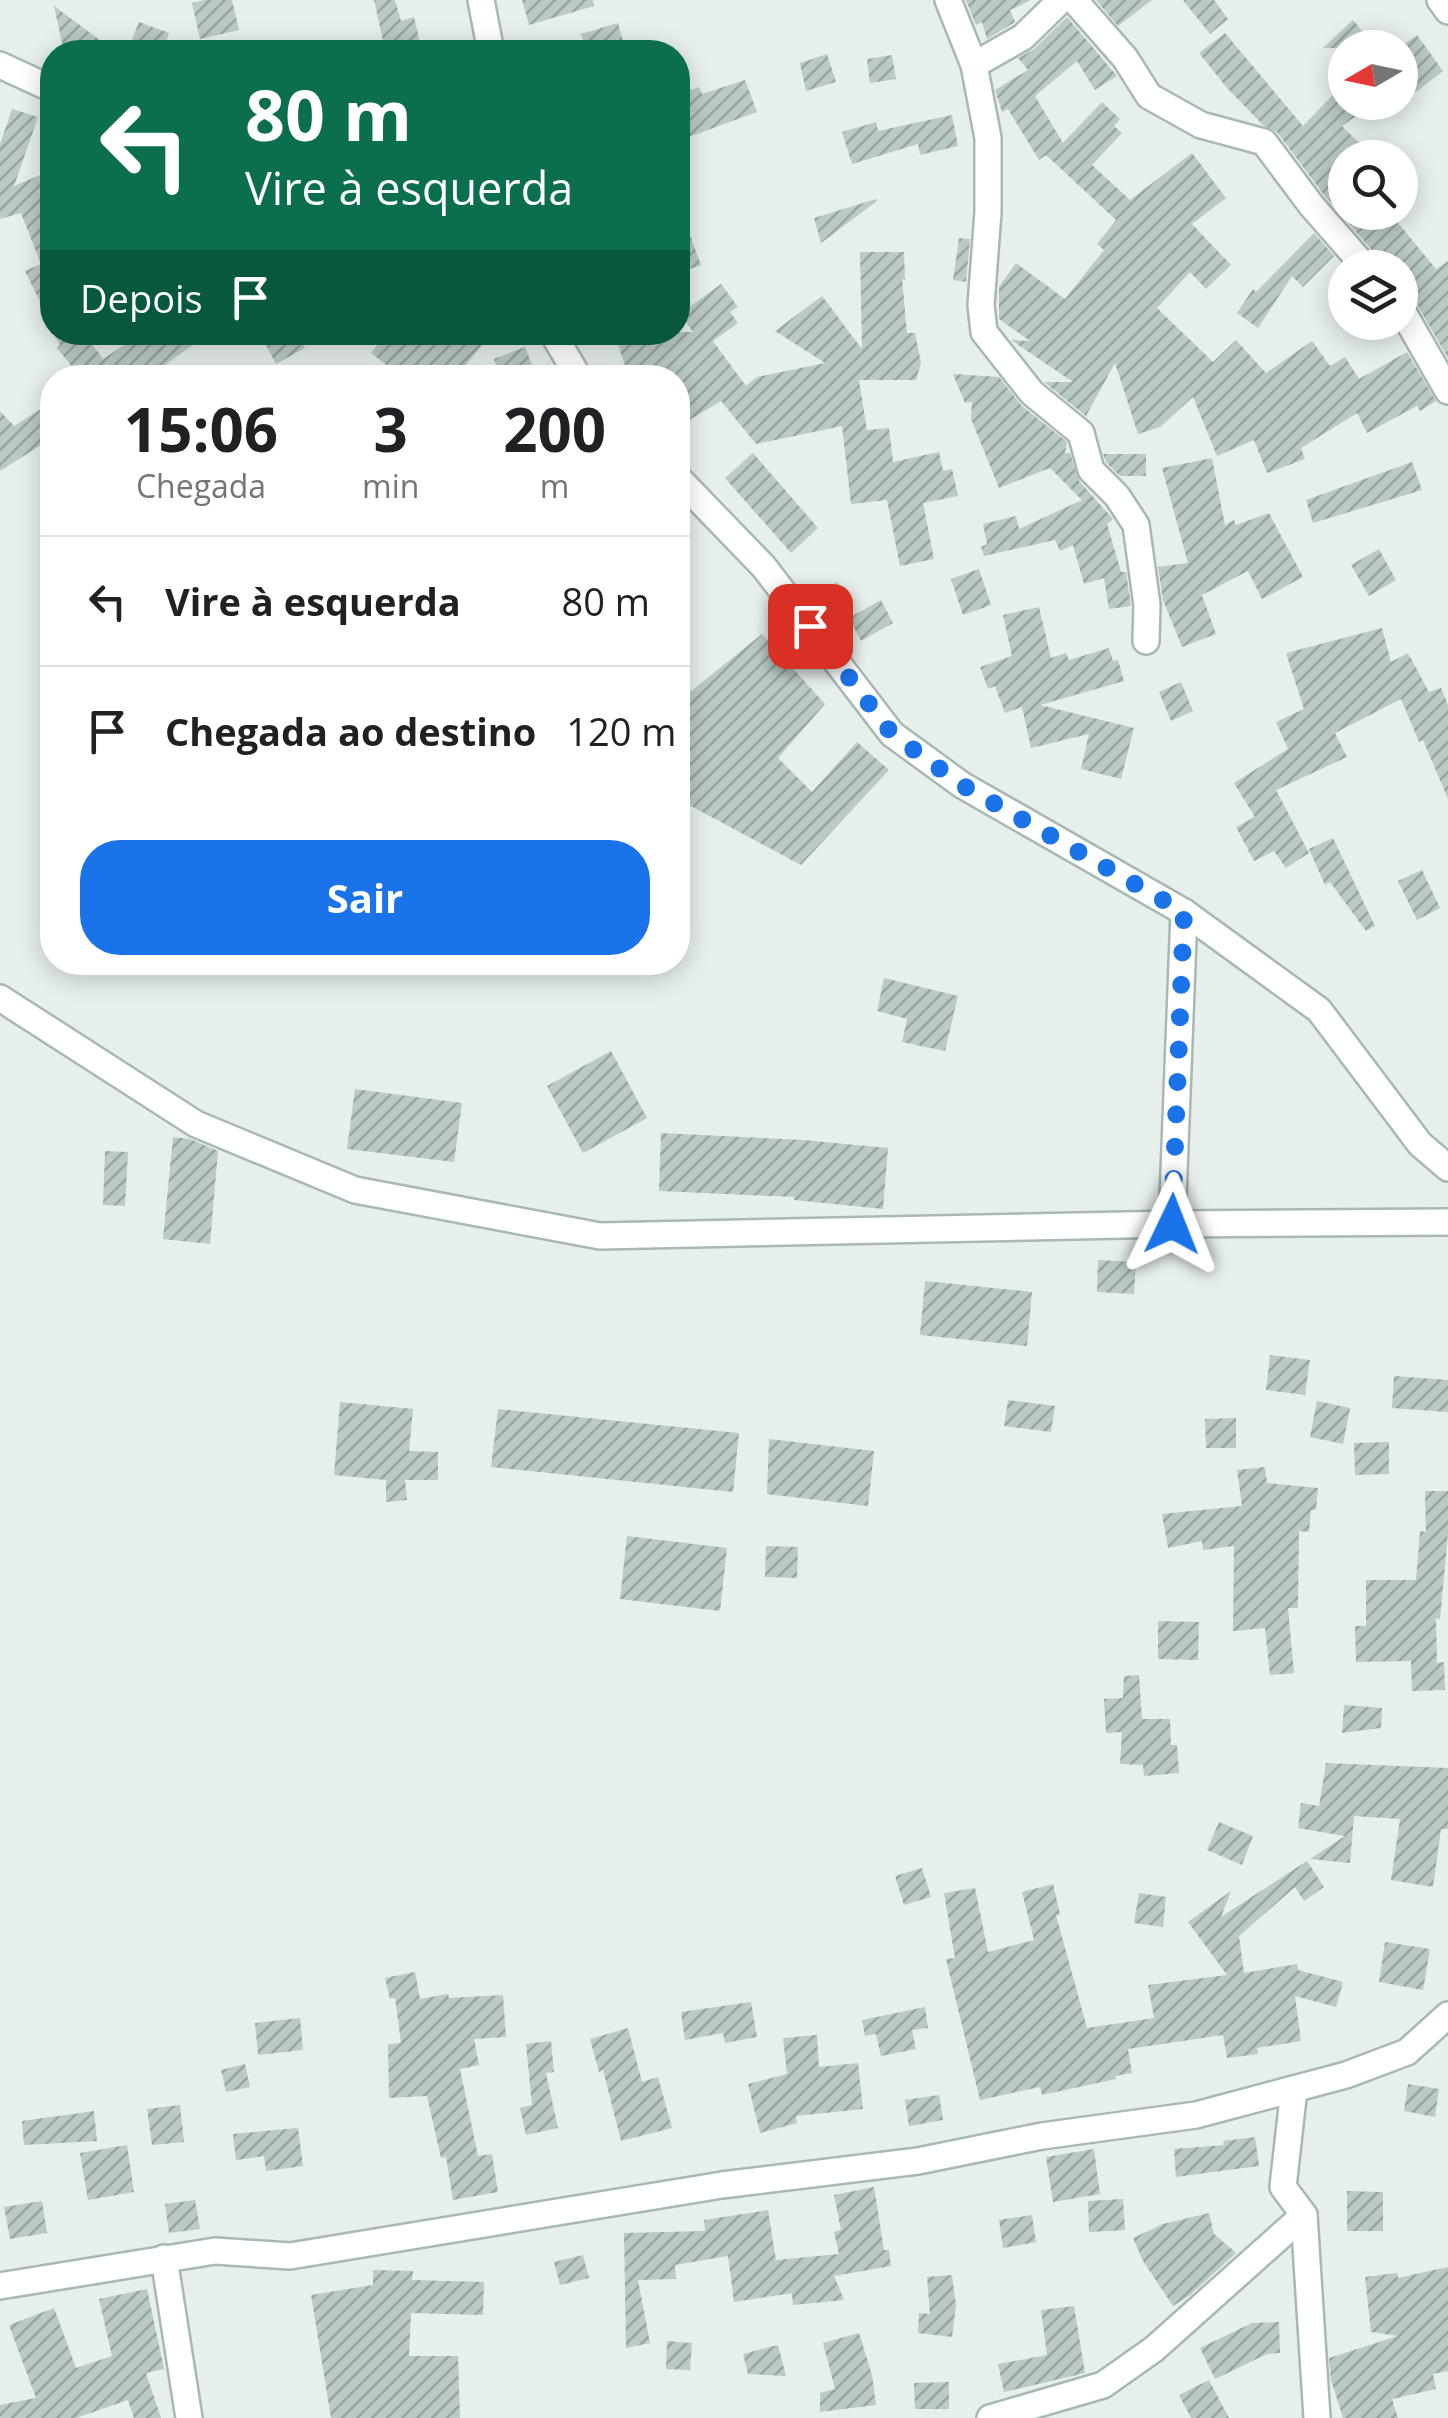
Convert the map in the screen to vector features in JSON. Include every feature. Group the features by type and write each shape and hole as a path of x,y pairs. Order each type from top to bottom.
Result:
{"street":[{"path":"481,0 489,40"},
{"path":"948,0 974,66 988,138 988,212 981,305 984,332 1032,393 1081,433 1091,470 1117,496 1136,525 1148,604 1146,641"},
{"path":"974,66 1023,37 1061,0"},
{"path":"1074,0 1125,58 1149,96 1201,125 1264,142 1350,250"},
{"path":"1440,0 1448,11"},
{"path":"0,65 40,83"},
{"path":"1418,338 1448,391"},
{"path":"690,490 764,567 892,734 962,785 1184,912 1319,1010 1420,1144 1448,1168"},
{"path":"1172,1224 1184,912"},
{"path":"0,998 196,1124 355,1190 600,1236 1448,1222"},
{"path":"0,2286 215,2251 290,2256 722,2185 918,2161 1042,2136 1196,2114 1346,2075 1407,2052 1448,2016"},
{"path":"1294,2089 1283,2188 1304,2214 1317,2418"},
{"path":"990,2418 1103,2386 1154,2348 1304,2214"},
{"path":"164,2258 189,2418"}],"building":[{"path":"232,0 239,30 200,39 192,3"},
{"path":"374,0 395,0 401,21 414,17 420,40 383,40"},
{"path":"522,0 593,0 594,6 529,25"},
{"path":"966,0 1031,0 1010,10 1015,22 987,39 982,22 976,25"},
{"path":"1096,0 1152,0 1118,26"},
{"path":"1183,0 1214,0 1228,19 1210,34"},
{"path":"54,6 100,40 61,40"},
{"path":"1067,17 1117,76 1095,90 1077,61 1035,96 1063,143 1102,102 1120,119 1114,126 1122,133 1092,165 1130,200 1192,153 1226,198 1192,224 1231,265 1206,289 1190,272 1157,308 1213,362 1236,340 1266,373 1312,341 1330,366 1345,357 1359,379 1407,352 1436,401 1420,411 1417,406 1367,433 1357,413 1301,448 1305,459 1267,473 1254,440 1217,456 1193,397 1160,427 1138,434 1115,363 1086,416 1044,382 1073,382 1011,340 1030,341 999,319 999,287 1016,263 1065,299 1104,250 1097,244 1116,220 1046,155 1039,160 1008,109 1002,112 995,90 1028,70 1018,58 1034,49"},
{"path":"1353,20 1362,30 1342,30"},
{"path":"139,22 169,33 167,40 132,40"},
{"path":"618,23 623,40 583,40 581,34"},
{"path":"1225,33 1303,126 1328,100 1328,120 1350,120 1342,126 1356,140 1328,140 1328,200 1277,132 1263,125 1199,53"},
{"path":"1418,36 1443,71 1418,90"},
{"path":"827,54 836,82 806,91 800,63"},
{"path":"892,55 896,79 870,83 867,59"},
{"path":"745,80 757,112 690,137 690,90 699,87 702,94"},
{"path":"12,109 38,117 14,186 40,175 40,261 21,213 0,219 0,144"},
{"path":"952,115 958,146 920,155 918,144 852,164 842,132 876,122 878,131"},
{"path":"877,201 821,243 814,218"},
{"path":"1354,230 1404,230 1436,269 1448,261 1448,358 1418,306 1418,250 1372,250"},
{"path":"1314,233 1329,250 1328,262 1303,287 1292,276 1258,328 1237,313 1253,289 1256,292"},
{"path":"690,235 701,265 690,269"},
{"path":"959,238 970,239 966,282 953,280"},
{"path":"860,252 904,252 907,333 915,333 921,363 916,380 859,380 867,430 889,428 893,462 939,452 943,471 952,469 958,496 923,503 934,559 900,566 887,500 851,504 842,426 756,444 721,401 690,420 690,365 625,365 618,345 690,345 690,307 721,284 738,307 730,312 738,323 713,341 746,386 757,377 825,363 775,331 822,296 862,349"},
{"path":"40,264 40,302 25,271"},
{"path":"93,345 103,359 124,345 193,345 166,365 71,365 57,348"},
{"path":"266,345 304,345 305,348 276,364"},
{"path":"377,345 482,345 466,365 386,365 371,353"},
{"path":"525,347 532,365 496,365 494,359"},
{"path":"953,374 999,377 1022,406 1067,442 1065,453 1070,453 1079,481 1113,519 1107,524 1121,572 1126,572 1131,606 1109,609 1104,578 1084,584 1073,545 1060,551 1055,540 984,556 981,547 987,544 983,524 1016,516 1019,529 1082,500 1050,468 999,488 971,419 972,402 965,403"},
{"path":"40,410 40,446 0,471 0,411 14,426"},
{"path":"753,453 818,528 791,553 725,478"},
{"path":"1103,454 1146,454 1146,476 1120,476"},
{"path":"1212,458 1225,525 1269,513 1303,577 1262,599 1248,571 1202,595 1216,634 1182,647 1163,600 1158,567 1188,563 1162,468"},
{"path":"1412,462 1422,490 1313,523 1306,500"},
{"path":"1379,549 1396,580 1369,596 1351,565"},
{"path":"979,569 991,605 963,615 951,579"},
{"path":"837,582 853,608 831,622 815,596"},
{"path":"881,600 893,623 861,641 849,618"},
{"path":"1039,607 1051,658 1066,653 1069,660 1109,648 1113,661 1118,660 1124,681 1040,705 1134,728 1121,779 1081,769 1089,734 1031,748 1022,707 1005,713 995,686 988,689 980,667 1012,656 1003,615"},
{"path":"1382,628 1391,662 1408,653 1429,692 1441,688 1448,705 1448,799 1401,699 1335,733 1347,757 1276,790 1309,853 1286,868 1274,851 1254,861 1236,827 1255,817 1234,783 1288,749 1276,722 1304,709 1286,653"},
{"path":"762,634 825,704 778,758 812,792 857,742 889,770 801,865 690,805 690,692"},
{"path":"1181,682 1193,711 1171,721 1159,692"},
{"path":"1333,838 1375,926 1366,931 1330,882 1325,885 1309,849"},
{"path":"1422,870 1440,908 1417,920 1398,881"},
{"path":"884,978 958,996 945,1051 902,1042 907,1019 877,1011"},
{"path":"611,1051 647,1118 583,1153 547,1086"},
{"path":"355,1089 462,1103 454,1162 347,1149"},
{"path":"661,1133 888,1148 883,1209 794,1197 659,1191"},
{"path":"173,1137 190,1139 218,1151 210,1244 163,1239"},
{"path":"105,1151 128,1152 125,1206 103,1205"},
{"path":"1098,1260 1136,1262 1134,1294 1097,1292"},
{"path":"925,1281 1032,1292 1027,1346 920,1335"},
{"path":"1270,1355 1310,1360 1305,1395 1266,1390"},
{"path":"1394,1376 1448,1380 1448,1412 1392,1408"},
{"path":"1008,1400 1055,1406 1051,1432 1004,1426"},
{"path":"1317,1401 1350,1408 1343,1444 1310,1437"},
{"path":"340,1402 413,1409 409,1451 438,1452 438,1480 405,1480 407,1500 386,1502 386,1480 334,1475"},
{"path":"498,1409 739,1433 733,1492 491,1467"},
{"path":"1236,1418 1236,1448 1206,1448 1205,1419"},
{"path":"769,1439 874,1451 868,1506 767,1494"},
{"path":"1389,1442 1389,1474 1355,1475 1354,1443"},
{"path":"1265,1467 1267,1483 1318,1488 1309,1532 1299,1531 1298,1608 1288,1608 1294,1673 1270,1675 1265,1628 1233,1631 1234,1546 1203,1550 1202,1541 1168,1548 1162,1514 1242,1506 1237,1470"},
{"path":"1425,1491 1448,1491 1440,1619 1436,1618 1437,1663 1444,1662 1445,1690 1412,1691 1411,1661 1356,1662 1355,1626 1366,1626 1366,1580 1416,1580 1420,1531 1426,1532"},
{"path":"627,1536 727,1548 720,1611 620,1599"},
{"path":"766,1546 798,1547 797,1578 765,1577"},
{"path":"1158,1621 1199,1622 1198,1660 1158,1659"},
{"path":"1139,1675 1142,1719 1170,1719 1171,1745 1177,1745 1179,1773 1144,1776 1143,1765 1120,1764 1122,1732 1106,1733 1104,1699 1123,1698 1124,1676"},
{"path":"1344,1705 1382,1708 1381,1728 1342,1733"},
{"path":"1326,1763 1448,1768 1448,1829 1441,1829 1433,1887 1391,1880 1400,1819 1354,1816 1350,1863 1310,1859 1345,1836 1298,1828 1301,1803 1319,1806"},
{"path":"1219,1822 1253,1836 1242,1865 1207,1850"},
{"path":"1307,1861 1324,1887 1304,1901 1295,1887 1239,1936 1244,1973 1297,1964 1298,1970 1343,1982 1336,2007 1295,1996 1301,2041 1257,2048 1258,2054 1227,2058 1223,2035 1128,2049 1132,2073 1115,2076 1116,2079 1042,2095 1040,2087 980,2100 946,1959 955,1958 944,1893 975,1888 988,1952 1034,1940 1022,1892 1053,1884 1060,1914 1056,1915 1087,2028 1154,2018 1148,1985 1227,1975 1188,1922 1231,1891 1221,1917"},
{"path":"922,1868 931,1897 904,1905 895,1876"},
{"path":"1139,1893 1166,1897 1163,1927 1134,1923"},
{"path":"1385,1942 1430,1949 1423,1990 1379,1982"},
{"path":"415,1972 420,1999 448,1994 449,1998 503,1995 506,2037 474,2039 479,2065 460,2069 478,2156 492,2154 498,2192 453,2200 446,2157 441,2158 427,2096 389,2098 388,2044 401,2043 395,1998 390,1999 385,1978"},
{"path":"751,2002 757,2037 725,2043 723,2033 685,2040 681,2012"},
{"path":"925,2007 928,2028 912,2030 916,2049 881,2056 876,2034 865,2036 862,2020"},
{"path":"300,2018 303,2050 258,2055 255,2023"},
{"path":"628,2028 642,2082 658,2077 672,2128 621,2141 603,2070 599,2072 590,2039"},
{"path":"817,2035 819,2067 858,2063 863,2109 796,2116 797,2123 760,2133 748,2084 787,2074 783,2038"},
{"path":"551,2041 554,2072 546,2073 558,2128 526,2135 520,2108 532,2105 526,2044"},
{"path":"245,2064 250,2087 226,2092 221,2070"},
{"path":"1408,2084 1439,2089 1435,2117 1404,2111"},
{"path":"939,2095 943,2120 909,2126 905,2100"},
{"path":"180,2105 184,2142 152,2145 147,2109"},
{"path":"94,2111 97,2141 24,2145 22,2121"},
{"path":"298,2128 303,2166 266,2171 264,2156 236,2160 233,2134"},
{"path":"1255,2137 1259,2166 1176,2177 1174,2149 1224,2145 1223,2141"},
{"path":"127,2145 134,2192 88,2200 80,2153"},
{"path":"1094,2149 1100,2194 1053,2202 1046,2157"},
{"path":"874,2187 884,2250 889,2250 891,2266 834,2276 844,2300 793,2305 792,2293 734,2302 728,2256 675,2265 676,2279 638,2280 650,2343 626,2348 624,2233 705,2231 704,2220 768,2210 776,2260 839,2254 834,2232 841,2230 834,2195"},
{"path":"1347,2191 1383,2192 1383,2231 1347,2231"},
{"path":"1123,2199 1125,2230 1089,2232 1088,2201"},
{"path":"195,2200 200,2229 169,2233 165,2204"},
{"path":"42,2201 47,2233 10,2239 4,2207"},
{"path":"1209,2213 1214,2234 1236,2253 1173,2306 1143,2261 1133,2238 1163,2224"},
{"path":"1032,2215 1036,2242 1003,2248 999,2220"},
{"path":"583,2255 589,2278 560,2285 554,2262"},
{"path":"1448,2267 1448,2371 1433,2374 1436,2389 1392,2399 1398,2418 1343,2418 1331,2380 1329,2358 1398,2336 1371,2332 1365,2277 1397,2273 1398,2278"},
{"path":"373,2270 413,2271 412,2280 484,2282 483,2315 411,2313 409,2356 458,2356 460,2418 331,2418 311,2295 373,2285"},
{"path":"952,2275 956,2305 952,2337 918,2333 919,2313 930,2314 927,2277"},
{"path":"147,2289 164,2369 146,2373 161,2418 134,2418 128,2400 76,2418 0,2418 0,2405 36,2398 9,2325 54,2308 76,2368 112,2356 99,2299"},
{"path":"1074,2306 1085,2373 1004,2392 998,2364 1047,2355 1041,2310"},
{"path":"1279,2322 1280,2353 1267,2354 1215,2379 1200,2348 1252,2323"},
{"path":"859,2333 872,2375 876,2405 820,2412 820,2393 835,2389 823,2343"},
{"path":"667,2341 692,2343 690,2370 666,2369"},
{"path":"778,2345 786,2376 748,2374 743,2354"},
{"path":"1209,2380 1229,2418 1191,2418 1179,2395"},
{"path":"949,2382 949,2409 915,2409 914,2383"}],"route":[{"path":"810,626 892,734 962,785 1184,912 1172,1224"}]}
